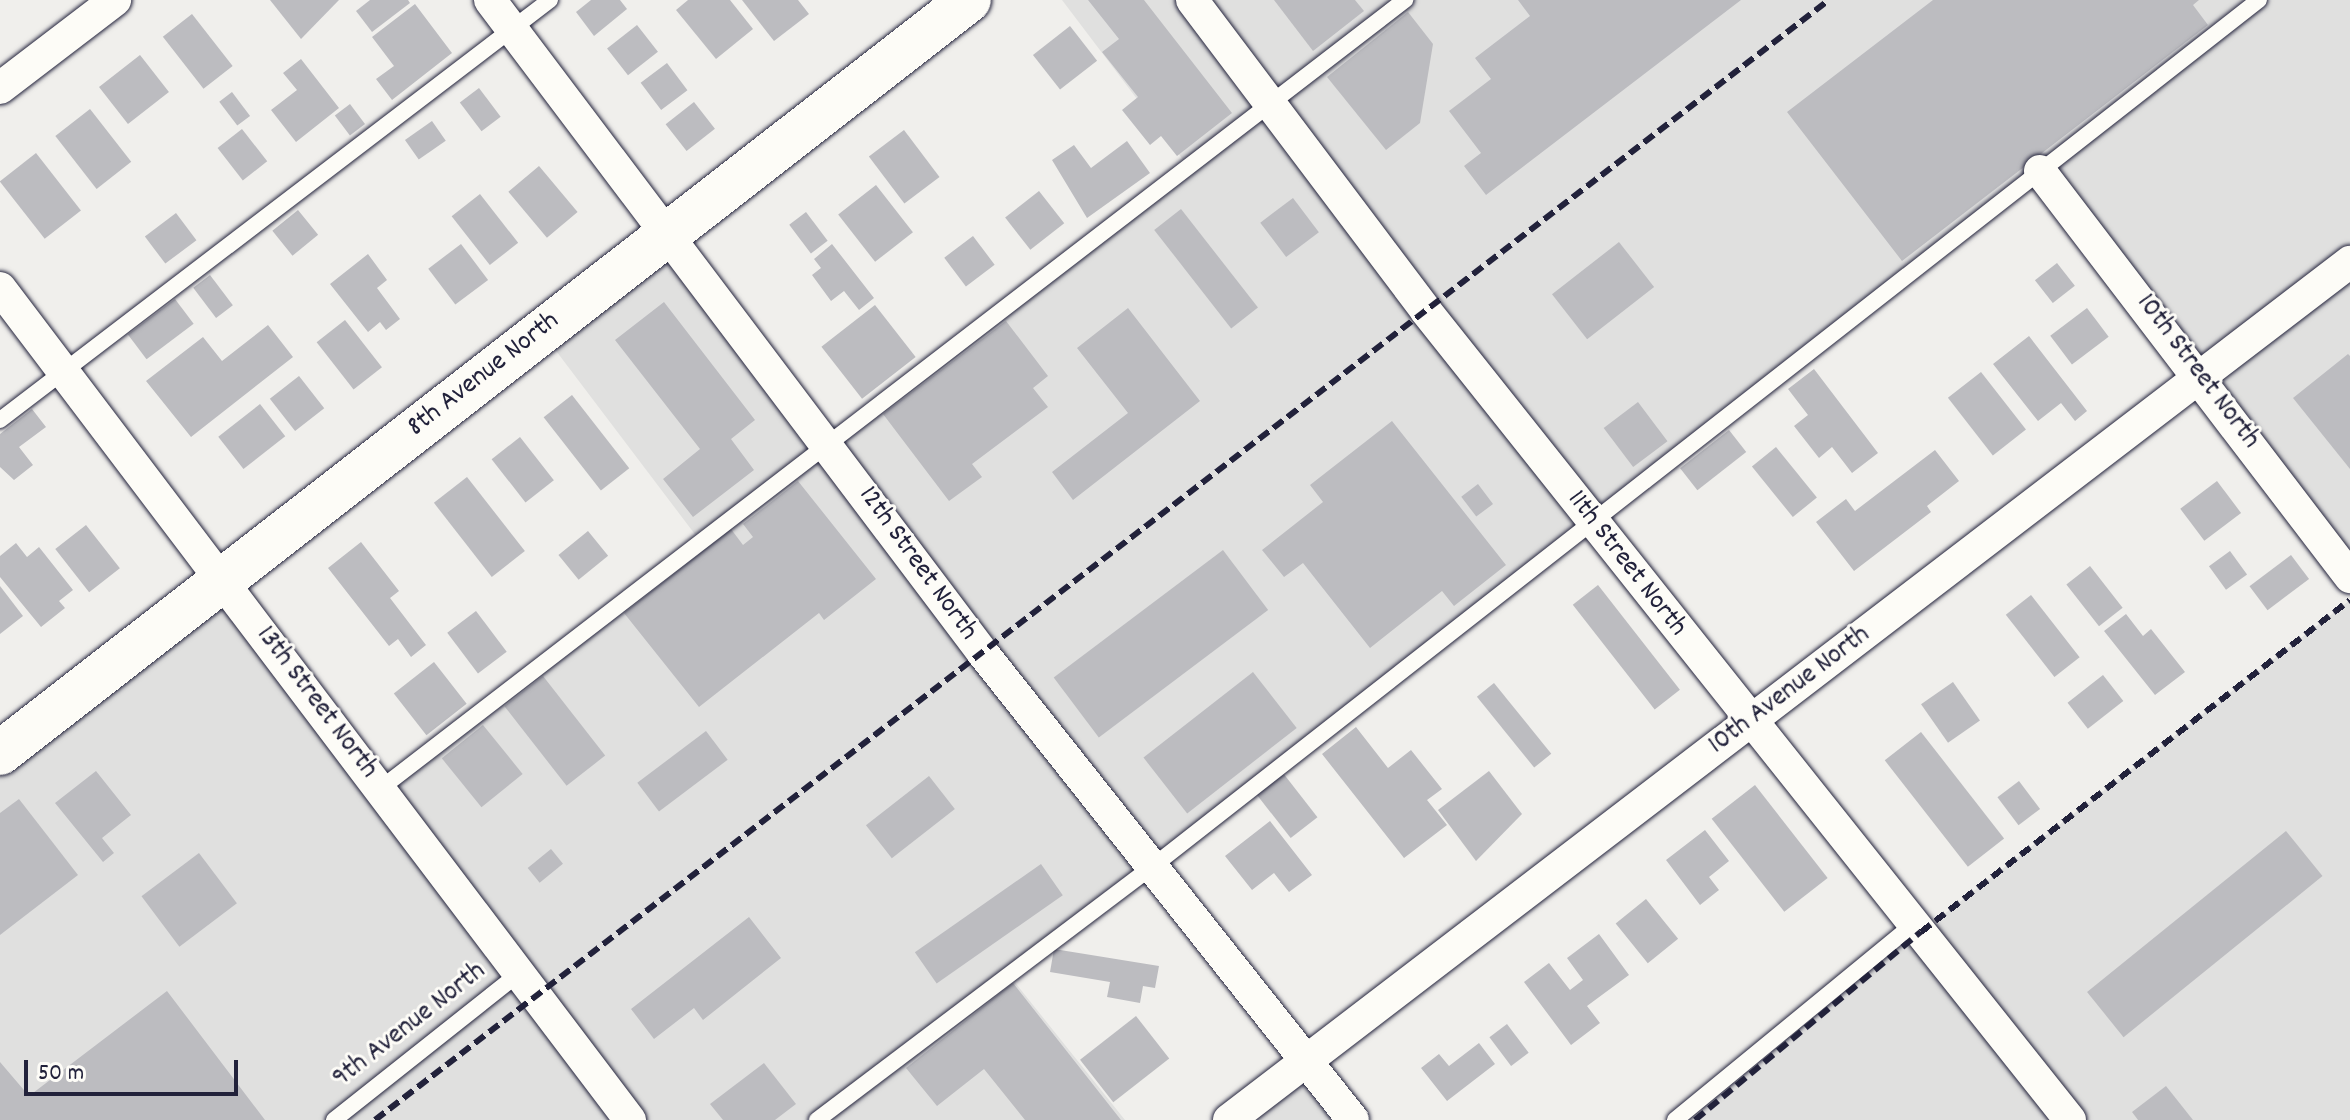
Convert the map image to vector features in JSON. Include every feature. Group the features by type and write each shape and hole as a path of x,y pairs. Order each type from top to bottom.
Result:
{"street":[{"path":"0,88 115,0"},
{"name":"12th Street North","path":"490,0 826,441 982,652 1353,1120"},
{"name":"8th Avenue North","path":"0,753 667,231 969,0"},
{"name":"11th Street North","path":"1192,0 1592,521 2070,1120"},
{"name":"10th Street North","path":"2040,171 2202,377 2350,577"},
{"name":"10th Avenue North","path":"1229,1120 2350,262"},
{"name":"13th Street North","path":"0,288 224,579 630,1120"}],"lane":[{"path":"0,420 550,0"},
{"path":"380,789 826,441 1405,0"},
{"path":"817,1120 1152,867 2259,0"},
{"path":"1675,1120 1914,924"},
{"name":"9th Avenue North","path":"334,1120 518,974"}],"shaded area":[{"path":"1062,0 2350,0 2350,577 2040,171 1009,975 1125,1120 0,1120 0,753 224,579 380,789 700,541 541,331 667,231 827,440 1187,165"},
{"path":"2350,600 2350,1120 1675,1120 1921,932"},
{"path":"1306,1062 1353,1120 1229,1120"}],"building":[{"path":"270,0 339,0 301,39"},
{"path":"370,0 408,0 410,3 372,32 356,11"},
{"path":"591,0 620,0 627,9 594,36 576,12"},
{"path":"688,0 730,0 753,29 716,59 676,10"},
{"path":"742,0 798,0 809,14 774,41"},
{"path":"1088,0 1144,0 1232,113 1177,156 1161,136 1150,145 1122,110 1138,97 1102,52 1119,39"},
{"path":"1274,0 1355,0 1364,11 1313,51"},
{"path":"1518,0 1741,0 1486,195 1464,166 1481,153 1449,111 1491,79 1475,58 1530,16"},
{"path":"1933,0 2199,0 2193,5 2208,25 1902,261 1787,112"},
{"path":"415,4 452,53 392,100 376,79 394,66 372,37"},
{"path":"1408,12 1433,44 1420,123 1386,150 1327,77"},
{"path":"192,14 233,66 203,89 163,37"},
{"path":"637,25 658,52 628,75 607,48"},
{"path":"1070,26 1097,61 1060,90 1033,55"},
{"path":"140,55 169,92 128,124 99,87"},
{"path":"301,59 339,108 296,142 271,110 297,90 283,73"},
{"path":"667,63 687,90 661,110 641,83"},
{"path":"479,88 501,117 481,131 460,102"},
{"path":"232,92 250,116 237,126 219,102"},
{"path":"694,102 715,129 687,151 666,124"},
{"path":"350,104 365,124 350,135 335,115"},
{"path":"90,109 131,162 97,189 55,136"},
{"path":"432,121 446,141 419,160 405,140"},
{"path":"242,129 267,161 243,180 218,148"},
{"path":"904,130 940,177 904,204 869,156"},
{"path":"1127,141 1150,173 1087,218 1052,160 1074,145 1091,168"},
{"path":"36,153 81,211 45,239 0,182"},
{"path":"539,166 578,212 547,238 508,192"},
{"path":"876,185 913,232 875,262 838,215"},
{"path":"1039,191 1064,223 1030,250 1005,217"},
{"path":"480,194 518,243 490,265 452,216"},
{"path":"1293,198 1319,232 1286,257 1260,223"},
{"path":"1181,209 1258,308 1231,328 1154,230"},
{"path":"298,210 318,235 292,256 272,231"},
{"path":"806,212 828,241 811,253 789,225"},
{"path":"176,213 196,240 165,264 145,236"},
{"path":"973,236 995,265 966,286 944,258"},
{"path":"1619,242 1654,287 1587,339 1552,294"},
{"path":"461,244 488,280 455,305 428,269"},
{"path":"832,244 874,298 859,310 844,291 831,301 812,275 821,268 814,259"},
{"path":"368,254 387,280 377,288 400,319 386,330 380,322 368,332 330,284"},
{"path":"2057,263 2075,286 2053,303 2035,280"},
{"path":"210,275 233,305 216,318 193,288"},
{"path":"175,299 194,324 147,359 128,335"},
{"path":"664,302 755,420 731,439 754,470 693,517 663,479 700,449 615,340"},
{"path":"875,305 916,357 862,399 821,347"},
{"path":"1128,308 1200,401 1073,500 1052,472 1128,413 1077,348"},
{"path":"2087,308 2109,337 2072,364 2050,336"},
{"path":"345,320 382,367 354,389 317,342"},
{"path":"1006,321 1048,376 1033,388 1048,407 972,464 982,477 949,501 883,414"},
{"path":"268,325 293,357 191,437 146,381 203,337 222,361"},
{"path":"2029,336 2087,411 2075,421 2061,403 2038,421 1993,364"},
{"path":"2348,354 2350,356 2350,469 2293,398"},
{"path":"1814,369 1878,453 1852,473 1832,447 1819,458 1794,426 1808,415 1788,389"},
{"path":"1981,372 2026,430 1993,455 1948,398"},
{"path":"299,376 324,408 295,431 270,399"},
{"path":"572,395 629,468 601,490 544,417"},
{"path":"1638,402 1667,441 1633,467 1604,428"},
{"path":"260,404 285,436 243,469 218,437"},
{"path":"32,409 46,427 19,447 33,465 14,480 0,467 0,434"},
{"path":"1392,421 1506,565 1454,606 1442,591 1370,648 1303,563 1284,577 1262,550 1323,502 1310,485"},
{"path":"1729,430 1746,452 1697,490 1680,468"},
{"path":"520,437 554,480 525,503 492,459"},
{"path":"1776,447 1817,498 1793,517 1752,467"},
{"path":"1935,450 1959,481 1927,506 1931,512 1854,571 1816,522 1846,499 1855,511"},
{"path":"467,477 525,551 492,577 434,503"},
{"path":"798,481 876,579 824,620 819,613 699,707 624,613 731,529 743,545 753,537 743,524"},
{"path":"2217,481 2241,513 2204,541 2180,509"},
{"path":"1478,484 1493,504 1476,517 1461,497"},
{"path":"86,525 120,568 89,592 55,549"},
{"path":"588,531 608,556 579,580 558,555"},
{"path":"361,542 399,591 390,598 426,645 411,657 398,639 389,646 328,568"},
{"path":"16,543 27,557 39,547 73,590 59,601 65,608 41,627 0,577 0,556"},
{"path":"1223,550 1268,610 1099,737 1054,678"},
{"path":"2230,551 2247,574 2226,590 2209,566"},
{"path":"2291,555 2309,579 2268,610 2249,586"},
{"path":"2090,566 2123,608 2099,626 2066,584"},
{"path":"1598,585 1680,690 1655,710 1573,605"},
{"path":"0,586 23,616 0,634"},
{"path":"2031,595 2080,657 2054,677 2006,615"},
{"path":"476,611 507,652 478,673 447,633"},
{"path":"2126,614 2143,636 2151,629 2185,672 2155,695 2104,631"},
{"path":"434,662 467,704 426,735 394,693"},
{"path":"1253,672 1297,728 1187,814 1143,758"},
{"path":"2103,675 2123,701 2088,729 2068,703"},
{"path":"543,676 605,756 567,786 504,706"},
{"path":"1953,682 1980,721 1948,743 1921,704"},
{"path":"1494,683 1551,754 1534,768 1477,697"},
{"path":"483,725 523,774 481,807 442,758"},
{"path":"1356,727 1388,768 1411,750 1442,789 1427,800 1447,825 1404,858 1322,754"},
{"path":"706,731 728,760 659,812 637,783"},
{"path":"1921,732 2004,838 1968,867 1885,760"},
{"path":"96,771 131,815 102,838 114,853 103,862 55,803"},
{"path":"1489,771 1522,814 1476,861 1438,810"},
{"path":"1283,773 1317,817 1291,838 1256,794"},
{"path":"929,776 955,809 892,858 866,825"},
{"path":"2019,781 2040,809 2019,825 1997,797"},
{"path":"1755,785 1828,878 1784,912 1712,819"},
{"path":"19,799 78,875 0,935 0,813"},
{"path":"1270,821 1312,875 1289,892 1274,873 1252,890 1225,856"},
{"path":"1705,830 1729,861 1709,877 1719,890 1700,905 1666,860"},
{"path":"2286,831 2323,876 2124,1037 2087,992"},
{"path":"551,849 563,864 540,883 528,868"},
{"path":"199,853 237,903 179,947 141,896"},
{"path":"1041,864 1063,895 937,983 915,952"},
{"path":"1646,899 1678,939 1648,963 1616,924"},
{"path":"749,917 781,958 703,1020 694,1008 654,1039 631,1009"},
{"path":"1599,934 1629,975 1587,1006 1600,1023 1571,1045 1524,982 1549,963 1570,990 1583,980 1567,958"},
{"path":"1054,949 1159,966 1155,988 1143,986 1140,1003 1107,997 1110,982 1050,972"},
{"path":"1013,983 1121,1120 1025,1120 984,1069 937,1106 906,1068"},
{"path":"167,991 265,1120 0,1120 0,1062 29,1096"},
{"path":"1136,1016 1169,1059 1113,1102 1080,1060"},
{"path":"1507,1024 1529,1053 1511,1066 1489,1037"},
{"path":"1479,1043 1495,1064 1447,1101 1421,1068 1439,1054 1449,1066"},
{"path":"764,1063 796,1104 775,1120 723,1120 710,1104"},
{"path":"2166,1086 2193,1120 2138,1120 2132,1112"}],"railway":[{"path":"375,1120 1829,0"},
{"path":"1695,1120 1921,932 2350,600"}]}
